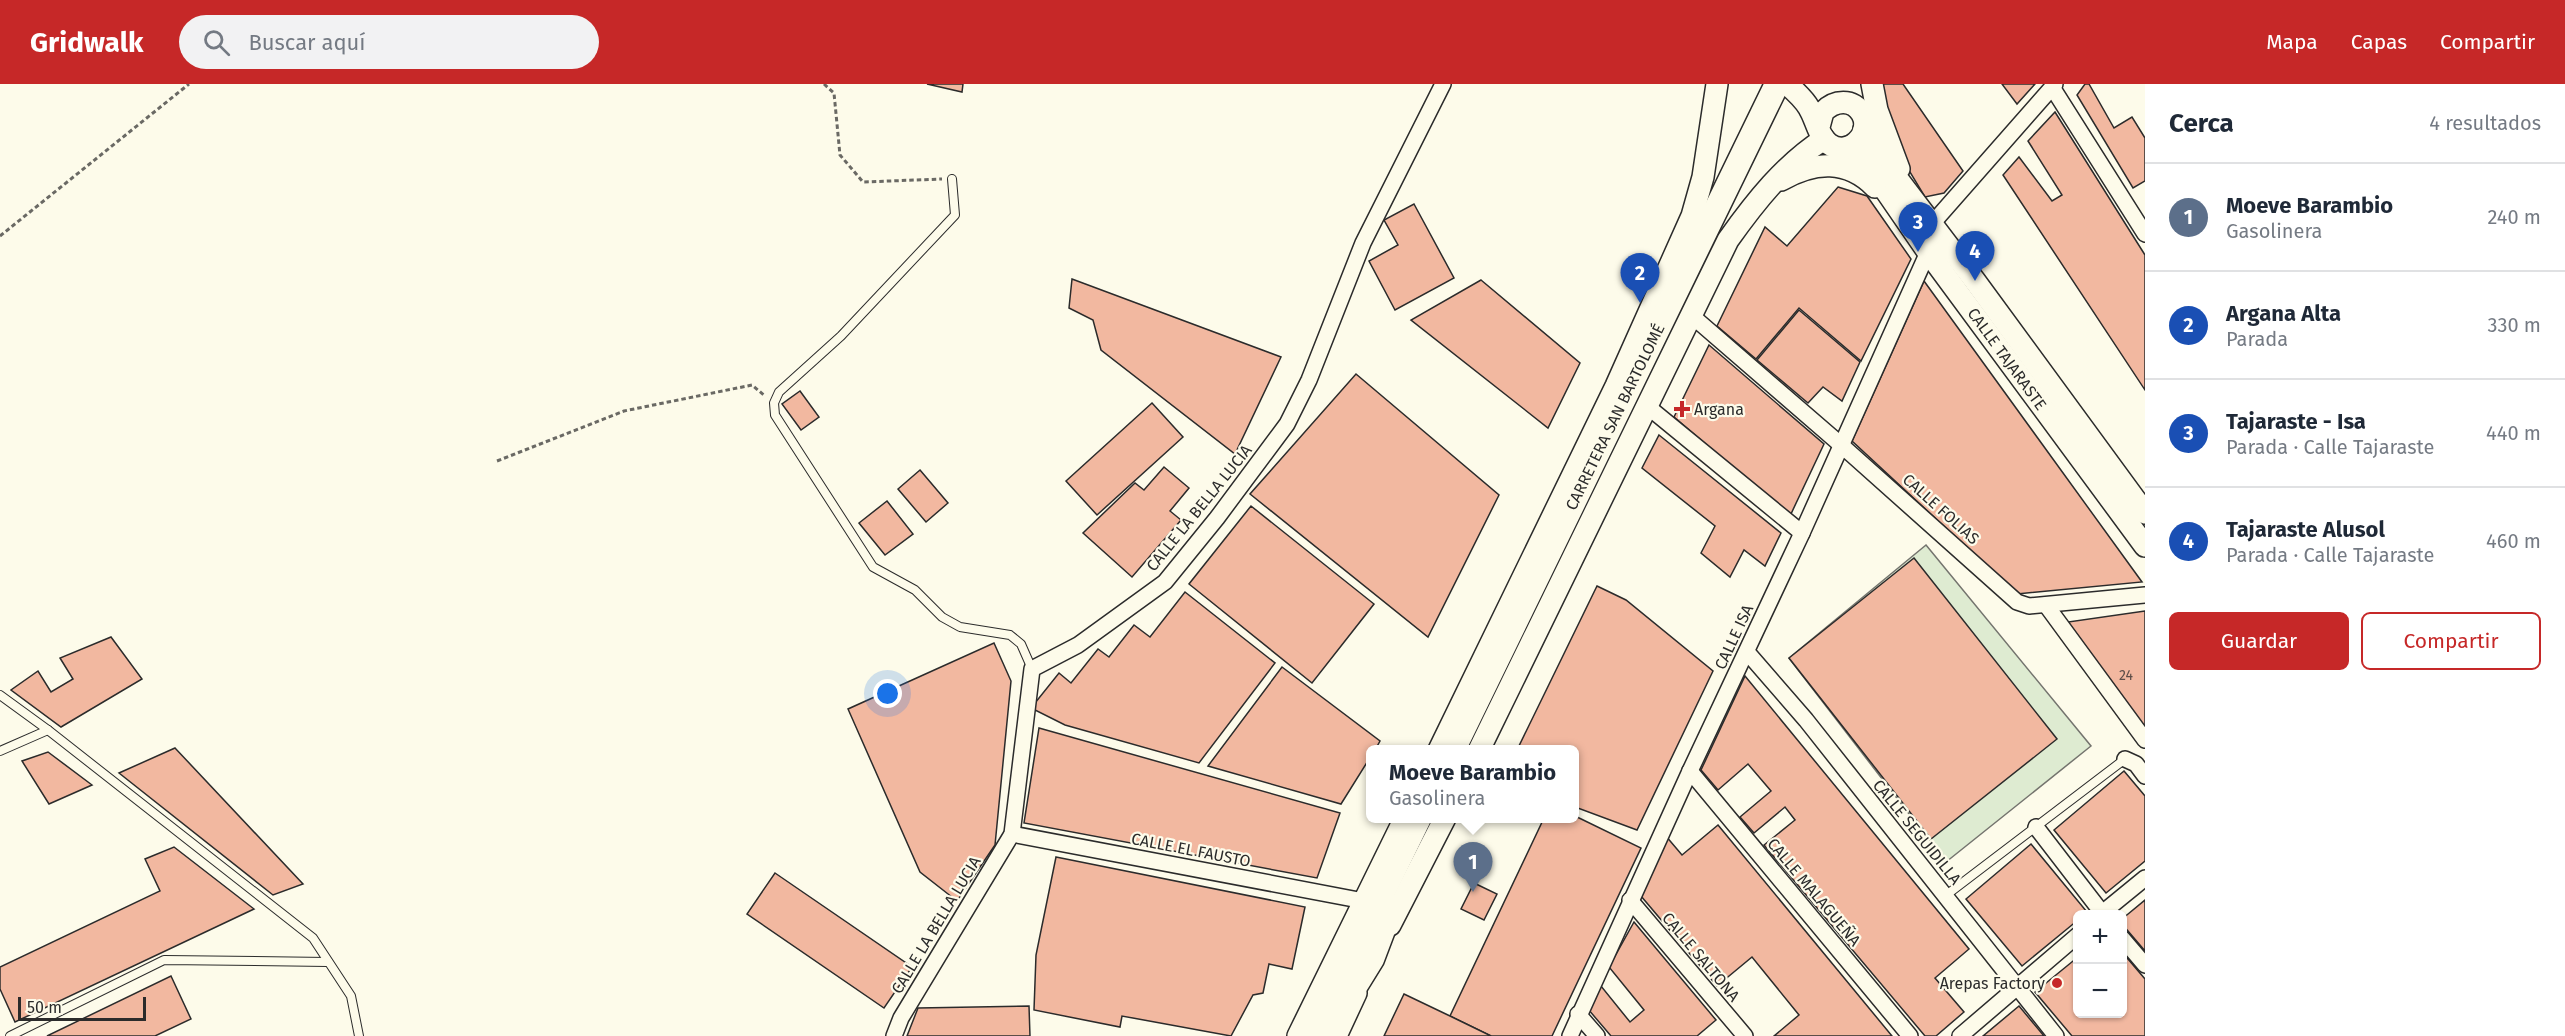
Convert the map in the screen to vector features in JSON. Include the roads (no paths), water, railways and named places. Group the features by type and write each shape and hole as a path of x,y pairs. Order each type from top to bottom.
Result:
{"main road":[{"name":"CARRETERA SAN BARTOLOMÉ","path":"1455,745 1777,84"},
{"name":"CARRETERA SAN BARTOLOMÉ","path":"1465,745 1787,84"},
{"path":"1312,1036 1417,823"},
{"path":"1325,1036 1428,823"},
{"path":"1325,1036 1372,959 1411,856"}],"street":[{"name":"CALLE LA BELLA LUCIA","path":"894,1036 901,1018 1012,834 1032,669 1078,645 1165,582 1217,518 1287,424 1309,380 1363,243 1443,84"},
{"name":"CARRETERA SAN BARTOLOMÉ","path":"1440,745 1616,386 1692,216 1703,177 1717,84"},
{"path":"1787,84 1809,107 1821,133 1833,146 1845,148 1858,142 1864,129 1862,114 1846,97 1805,84"},
{"path":"1872,84 1885,136 1916,204"},
{"path":"1931,225 2054,86 2145,234"},
{"path":"1821,133 1823,112 1846,97"},
{"name":"CALLE TAJARASTE","path":"1864,129 1871,144 2145,513"},
{"name":"CARRETERA SAN BARTOLOMÉ","path":"1481,745 1728,240 1756,202 1821,133"},
{"name":"CALLE TAJARASTE","path":"1845,148 1858,154 1866,162 1893,204 2145,546"},
{"path":"1773,184 1814,167 1834,165 1862,174 1893,204"},
{"name":"CALLE ISA","path":"1570,1036 1630,900 1802,533 1928,252"},
{"name":"CALLE FOLIAS","path":"1690,315 1840,444 2017,602 2029,606 2145,595"},
{"path":"1647,406 1802,533"},
{"path":"2046,605 2145,741"},
{"name":"CALLE SEGUIDILLA","path":"1747,652 1806,720 2056,1036"},
{"path":"2125,759 2136,764 2145,776"},
{"name":"CALLE MALAGUEÑA","path":"1690,771 1910,1036"},
{"path":"1298,1036 1403,823"},
{"path":"1336,1036 1372,959 1443,823"},
{"path":"2036,827 2099,910"},
{"name":"CALLE EL FAUSTO","path":"1012,834 1364,901"},
{"path":"2107,910 2145,878"},
{"name":"CALLE SALTONA","path":"1630,900 1745,1036"},
{"path":"1960,1036 2073,939"},
{"path":"2127,944 2145,965"},
{"path":"1578,1014 1597,1036"}],"lane":[{"path":"952,179 955,215 841,336 779,392 774,403 775,415 873,567 915,590 942,617 960,627 1010,635 1021,644 1032,669"},
{"path":"0,695 313,938 351,996 359,1036"},
{"path":"0,751 48,730"},
{"path":"1946,896 2125,759"},
{"path":"10,1036 164,960 328,962"}],"place":[{"name":"Tajaraste - Isa","path":"1918,252"},
{"name":"Tajaraste Alusol","path":"1975,281"},
{"name":"Argana Alta","path":"1640,303"},
{"name":"Argana","path":"1682,409"},
{"name":"Moeve Barambio","path":"1473,892"},
{"name":"Arepas Factory","path":"2057,983"}]}
